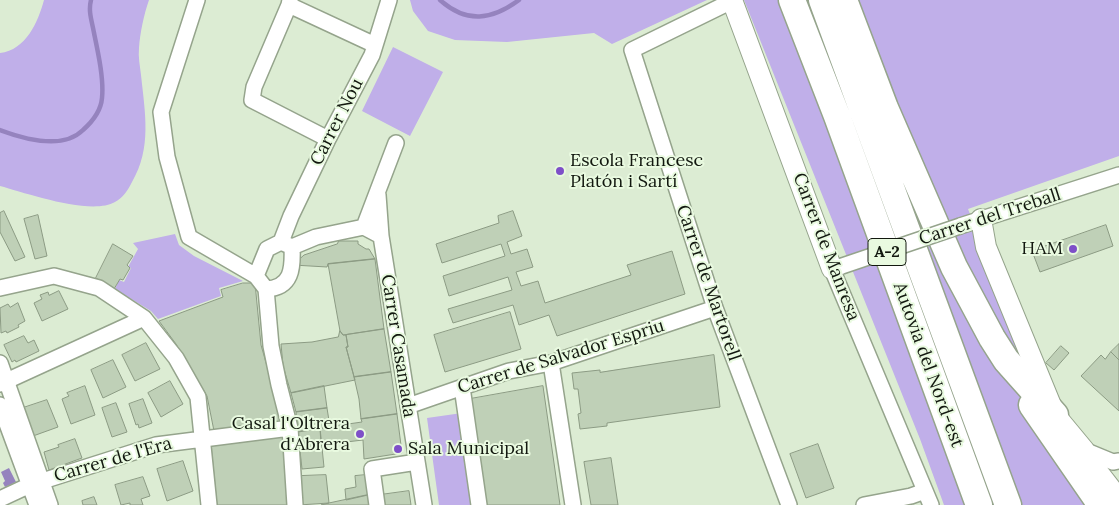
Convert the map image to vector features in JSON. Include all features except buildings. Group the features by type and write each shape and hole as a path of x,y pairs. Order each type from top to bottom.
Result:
{"highway":[{"name":"Autovia del Nord-est","path":"792,0 844,134 979,505"},
{"name":"Autovia del Nord-est","path":"822,0 1008,505"},
{"path":"844,0 885,108 954,267 1021,389 1101,505"},
{"path":"1006,360 1054,415"}],"street":[{"path":"197,0 161,112 167,157 189,237 256,276 266,289 271,346 290,428 295,505"},
{"name":"Carrer Nou","path":"287,244 290,216 372,55 389,0"},
{"name":"Carrer de Manresa","path":"732,1 931,505"},
{"name":"Carrer de Martorell","path":"732,1 632,50 715,308 790,505"},
{"path":"328,139 252,100 254,86 290,2 375,46"},
{"path":"364,227 396,143"},
{"name":"Carrer del Treball","path":"837,267 1119,175"},
{"name":"Carrer Casamada","path":"378,191 381,236 424,505"},
{"path":"981,219 986,247 1054,415 1084,450 1091,463 1119,499"},
{"path":"256,276 266,249 364,227 381,236"},
{"path":"266,289 276,288 286,280 293,265 287,244"},
{"path":"0,288 54,276 100,288 144,318 176,358 198,397 209,505"},
{"name":"Carrer de Salvador Espriu","path":"408,406 509,371 551,363 715,308"},
{"path":"4,382 144,318"},
{"path":"0,362 4,382 36,483 37,505"},
{"path":"551,363 573,505"},
{"path":"462,387 479,505"},
{"path":"0,405 36,483 50,505"},
{"name":"Carrer de l'Era","path":"0,499 36,483 156,444 290,428"},
{"path":"1084,450 1113,462 1119,461"},
{"path":"376,505 372,469 417,462"},
{"path":"864,505 911,496 926,491"}],"shaded area":[{"path":"44,0 149,0 142,24 139,51 146,130 145,143 138,169 125,194 115,202 104,206 75,205 58,202 0,186 0,53 17,47 30,34"},
{"path":"410,0 707,0 612,44 594,33 507,42 455,40 428,31 413,11"},
{"path":"744,0 1119,0 1119,156 968,209 1040,393 1114,505 944,505 920,439"},
{"path":"393,47 443,72 410,136 362,111"},
{"path":"175,234 179,245 194,256 243,281 219,288 221,296 158,319 151,311 115,289 119,280 124,282 131,268 128,267 138,249 133,243"},
{"path":"462,413 473,505 439,505 427,418"},
{"path":"9,468 16,482 5,487 3,483 5,481 1,472"}],"waterway":[{"path":"0,130 20,137 43,141 65,140 75,136 93,120 100,107 102,82 90,13 91,0"},
{"path":"440,0 450,8 470,16 489,15 499,12 519,0"}],"place":[{"name":"Escola Francesc Platón i Sartí","path":"560,171"},
{"name":"HAM","path":"1073,249"},
{"name":"Casal l'Oltrera d'Abrera","path":"360,434"},
{"name":"Sala Municipal","path":"398,449"}]}
